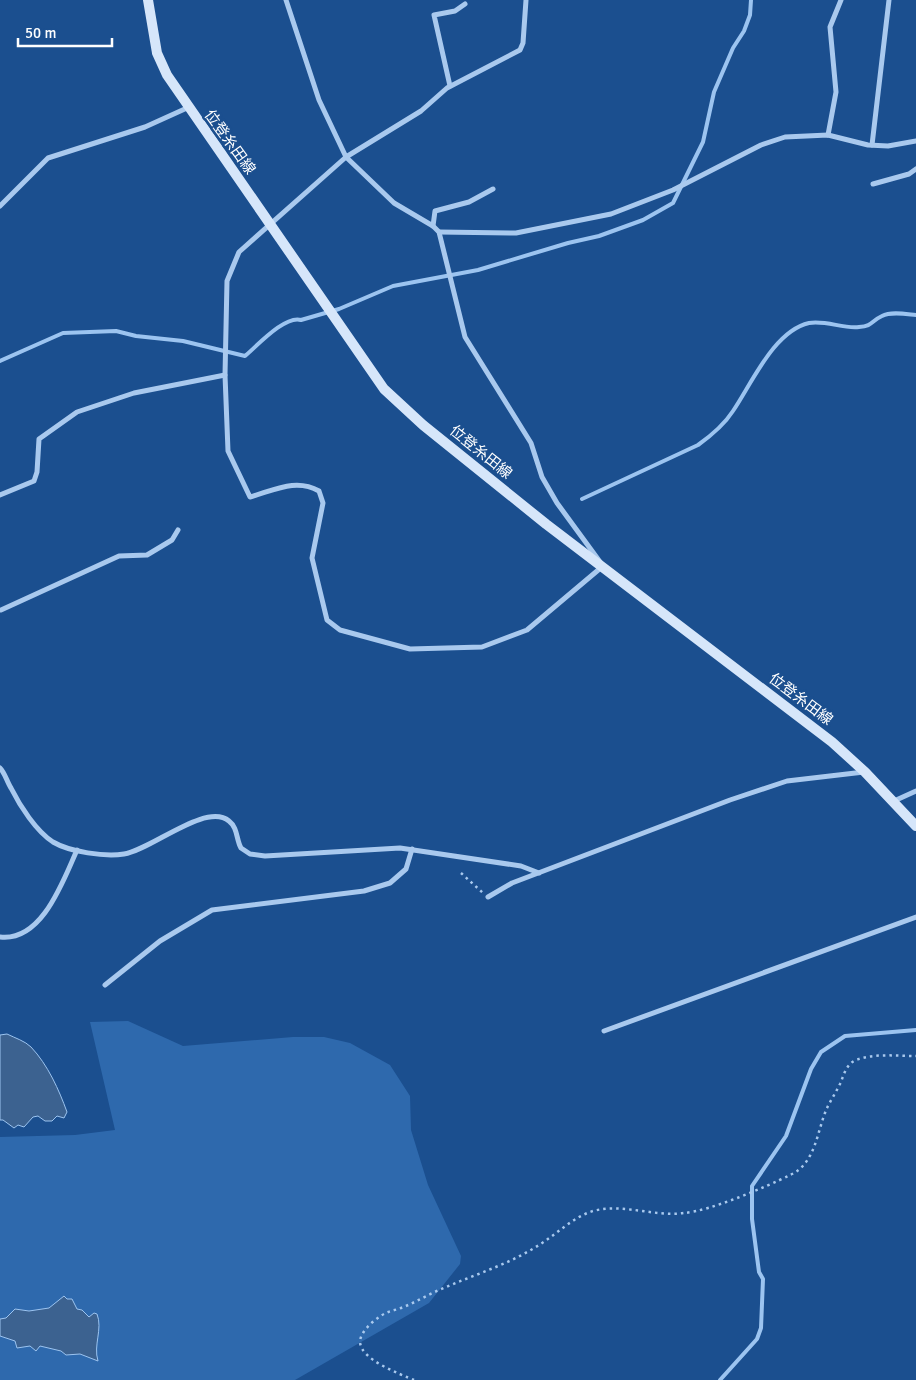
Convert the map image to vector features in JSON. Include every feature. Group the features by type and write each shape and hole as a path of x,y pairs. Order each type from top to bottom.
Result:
{"main road":[{"name":"位登糸田線","path":"148,0 157,53 166,75 187,108 271,224 384,389 423,425 546,524 832,742 865,772 916,826"}],"street":[{"path":"286,0 319,100 346,157 394,203 433,226 438,232 465,337 531,443 542,477 558,503 603,566 528,630 482,647 454,650 410,649 340,630 327,620 312,558 323,503 320,491 307,484 294,485 250,497 228,451 225,375 227,281 239,252 346,157 421,111 450,86 520,50 523,43 526,0"},
{"path":"828,135 836,92 830,27 841,0"},
{"path":"872,145 889,0"},
{"path":"450,86 434,15 455,11 465,4"},
{"path":"0,206 48,158 145,127 187,108"},
{"path":"438,232 516,233 611,214 673,190 762,145 785,137 828,135 872,145 888,146 916,141"},
{"path":"873,184 909,174 916,169"},
{"path":"433,226 435,211 469,202 493,189"},
{"path":"0,495 34,481 37,472 39,439 77,412 134,393 225,375"},
{"path":"0,609 120,556 147,555 172,540 178,530"},
{"path":"0,768 11,789 35,824 52,841 77,850 124,854 163,839 201,818 215,816 229,820 236,828 241,848 250,854 265,856 400,848 521,866 539,873"},
{"path":"488,897 512,883 730,800 787,781 865,772"},
{"path":"893,802 916,791"},
{"path":"105,985 160,940 212,910 364,891 390,883 406,870 412,849"},
{"path":"0,937 14,938 29,929 55,901 77,850"},
{"path":"604,1031 916,917"}],"path":[{"path":"461,873 488,897"},
{"path":"414,1380 378,1364 364,1352 360,1342 363,1334 374,1322 388,1312 398,1310 439,1290 509,1262 539,1245 572,1221 593,1211 620,1209 684,1214 720,1203 793,1174 806,1162 813,1150 827,1109 846,1069 854,1060 869,1056 916,1056"}],"shaded area":[{"path":"128,1021 183,1046 293,1037 324,1037 350,1043 390,1065 410,1096 411,1130 428,1185 461,1256 460,1264 429,1303 295,1380 0,1380 0,1137 75,1135 115,1130 90,1022"},
{"path":"7,1034 29,1045 43,1062 67,1112 64,1118 57,1116 52,1121 45,1121 38,1116 33,1117 24,1127 18,1125 14,1128 0,1120 0,1035"},
{"path":"64,1296 67,1299 72,1299 77,1309 82,1310 89,1317 94,1313 97,1314 99,1320 98,1361 80,1354 66,1355 61,1351 40,1346 36,1351 30,1346 17,1348 15,1341 0,1336 0,1319 6,1318 15,1309 29,1311 49,1308"}],"waterway":[{"path":"0,361 63,333 116,331 136,336 183,341 245,356 272,332 287,322 339,309 393,286 478,270 568,243 599,236 643,220 673,203 703,142 714,92 733,48 744,31 750,15 751,0"},
{"path":"582,499 698,445 722,425 765,360 785,336 796,328 815,322 859,327 867,326 886,314 916,315"},
{"path":"720,1380 757,1339 761,1328 763,1279 759,1272 752,1219 752,1186 786,1136 811,1069 821,1052 845,1036 916,1030"}]}
